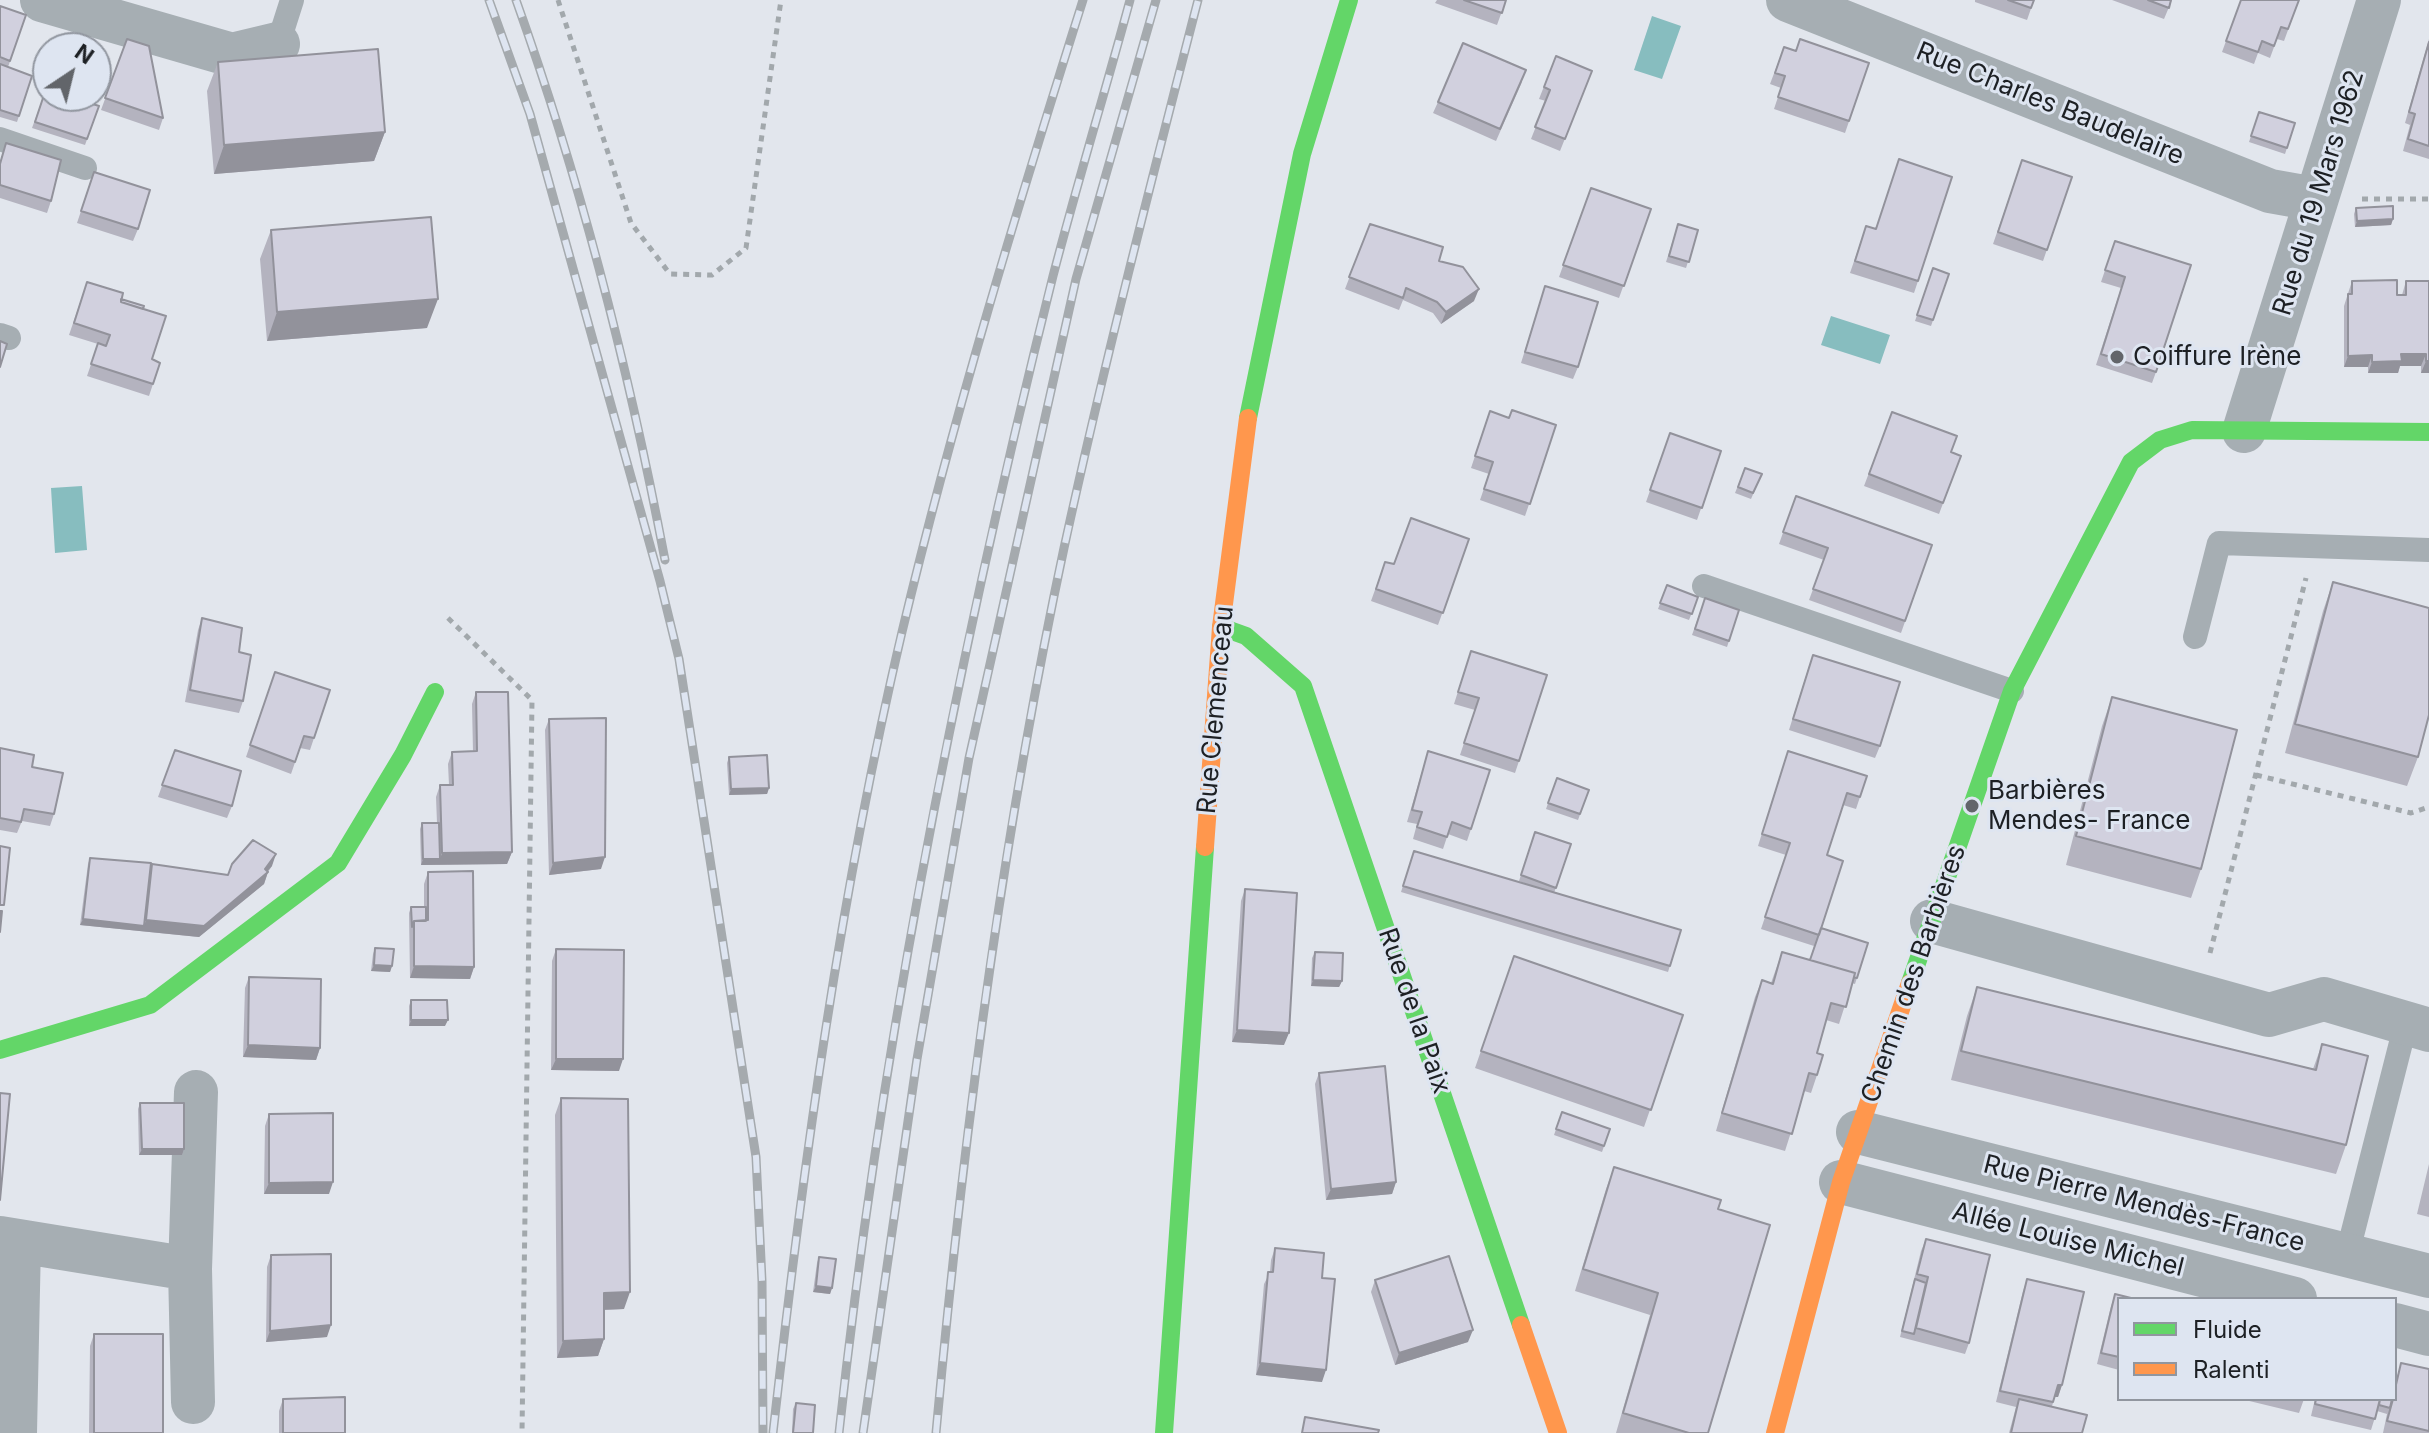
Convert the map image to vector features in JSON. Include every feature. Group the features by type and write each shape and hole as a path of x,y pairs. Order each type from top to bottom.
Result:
{"street":[{"path":"42,0 232,55 278,44"},
{"name":"Rue Clemenceau","path":"1164,1433 1221,627 1249,409 1302,154 1349,0"},
{"name":"Rue Charles Baudelaire","path":"1788,0 2270,191 2315,199"},
{"name":"Rue du 19 Mars 1962","path":"2244,431 2379,0"},
{"name":"Chemin des Barbières","path":"1775,1433 1841,1182 2012,691 2131,462 2160,440 2192,430 2429,432"},
{"name":"Rue de la Paix","path":"1221,627 1246,636 1303,686 1558,1433"},
{"path":"0,1050 150,1005 338,863 403,755 435,692"},
{"path":"1932,921 2269,1015 2324,999 2417,1026"},
{"path":"193,1402 190,1269 196,1092"},
{"name":"Rue Pierre Mendès-France","path":"1858,1132 2429,1276"},
{"name":"Allée Louise Michel","path":"1841,1182 2287,1297"},
{"path":"15,1433 10,1240 190,1269"},
{"path":"2397,1326 2429,1334"}],"lane":[{"path":"278,44 292,0"},
{"path":"0,139 85,168"},
{"path":"2195,637 2219,543 2429,550"},
{"path":"1704,586 2012,691"},
{"path":"2347,1255 2417,1026"}],"path":[{"path":"558,0 631,223 670,274 712,275 746,248 781,0"},
{"path":"2315,199 2429,199"},
{"path":"2199,996 2314,547"},
{"path":"448,618 532,700 522,1433"},
{"path":"2256,775 2411,813 2429,807"}],"water":[{"path":"1652,16 1681,26 1662,79 1634,70"},
{"path":"1831,316 1890,335 1880,364 1821,345"},
{"path":"82,486 87,550 55,553 51,488"}],"building":[{"path":"1464,0 1506,0 1502,13"},
{"path":"2008,0 2034,0 2031,8"},
{"path":"2148,0 2171,0 2169,8"},
{"path":"2241,0 2299,0 2288,29 2281,27 2274,46 2262,41 2258,52 2226,41"},
{"path":"0,6 26,15 10,61 0,57"},
{"path":"127,39 149,46 163,118 112,100 112,79"},
{"path":"1800,39 1869,63 1849,121 1778,97 1785,76 1775,73 1784,47 1796,51"},
{"path":"2429,42 2429,146 2408,139 2415,114 2409,112"},
{"path":"1463,43 1526,70 1500,129 1438,102"},
{"path":"378,49 385,132 224,145 218,62"},
{"path":"1556,56 1592,71 1565,139 1535,127 1550,90 1544,87"},
{"path":"0,64 32,76 19,116 0,110"},
{"path":"38,112 97,112 87,139 35,122"},
{"path":"2259,112 2295,123 2287,148 2251,136"},
{"path":"6,143 61,160 51,201 0,185 0,164"},
{"path":"1899,159 1952,177 1918,281 1855,261 1866,226 1876,229"},
{"path":"2022,160 2072,177 2047,250 1998,232"},
{"path":"94,172 150,190 138,229 81,211"},
{"path":"1591,188 1651,209 1624,286 1563,265"},
{"path":"2393,206 2393,219 2357,221 2356,208"},
{"path":"431,217 438,299 277,312 271,230"},
{"path":"1370,224 1443,247 1439,261 1463,267 1479,289 1446,312 1437,302 1406,288 1403,298 1349,277"},
{"path":"1678,224 1698,230 1689,262 1669,256"},
{"path":"2115,241 2191,265 2156,372 2101,354 2125,277 2105,270"},
{"path":"1933,268 1949,274 1933,320 1917,315"},
{"path":"2397,280 2397,295 2406,295 2406,281 2429,281 2429,361 2426,361 2426,354 2401,354 2402,361 2372,362 2372,355 2348,356 2348,294 2352,294 2352,281"},
{"path":"87,282 123,293 121,302 166,316 152,359 160,363 153,384 91,364 98,343 106,346 110,335 74,323"},
{"path":"1545,286 1598,302 1578,367 1525,352"},
{"path":"121,299 144,306 143,309 121,302"},
{"path":"0,341 7,344 0,367"},
{"path":"1512,410 1556,425 1530,504 1484,489 1493,462 1475,456 1490,411 1509,418"},
{"path":"1892,412 1957,436 1951,452 1961,456 1943,503 1869,474"},
{"path":"1670,433 1721,451 1702,508 1650,490"},
{"path":"1745,468 1762,474 1753,493 1738,487"},
{"path":"1796,496 1932,545 1905,621 1813,589 1828,548 1783,532"},
{"path":"1411,518 1469,539 1443,613 1376,589 1385,562 1394,564"},
{"path":"2333,582 2429,608 2429,715 2418,757 2295,724"},
{"path":"1667,585 1698,597 1692,614 1660,603"},
{"path":"1705,598 1739,610 1729,641 1695,629"},
{"path":"202,618 242,628 239,652 251,655 243,701 190,690"},
{"path":"1471,651 1547,675 1519,761 1464,743 1479,698 1458,692"},
{"path":"1813,655 1900,682 1880,746 1793,719"},
{"path":"275,672 330,690 314,738 304,736 295,762 250,745"},
{"path":"476,692 508,692 512,852 442,853 440,785 453,785 452,752 477,751"},
{"path":"2112,697 2237,730 2201,869 2076,836"},
{"path":"606,718 605,857 553,863 549,719"},
{"path":"0,748 34,755 32,767 63,773 54,814 24,809 21,822 0,818"},
{"path":"175,750 241,771 232,806 162,785"},
{"path":"1428,751 1490,770 1471,829 1452,822 1447,837 1417,827 1422,812 1412,810"},
{"path":"1788,751 1867,776 1860,797 1847,793 1827,855 1843,861 1819,935 1765,917 1790,843 1762,834"},
{"path":"767,755 769,788 731,789 729,757"},
{"path":"1557,778 1589,790 1580,814 1548,803"},
{"path":"422,823 439,823 440,859 423,859"},
{"path":"1535,832 1571,844 1556,888 1521,875"},
{"path":"253,840 276,854 265,869 268,872 204,926 146,920 152,864 228,875 232,864"},
{"path":"0,846 10,848 4,905 0,905"},
{"path":"1414,851 1681,930 1670,966 1403,886"},
{"path":"90,858 151,863 144,926 83,919"},
{"path":"473,871 474,967 414,966 414,921 428,920 428,872"},
{"path":"1245,889 1297,893 1289,1033 1237,1030"},
{"path":"411,907 426,907 426,921 414,921 412,927"},
{"path":"1821,928 1868,943 1857,978 1854,977 1855,973 1810,960"},
{"path":"375,948 394,949 392,966 374,965"},
{"path":"556,949 624,950 623,1059 556,1059"},
{"path":"1315,952 1343,953 1342,981 1313,980"},
{"path":"1782,952 1855,973 1846,1007 1831,1003 1817,1053 1823,1055 1817,1075 1809,1073 1792,1134 1722,1113 1762,980 1773,984"},
{"path":"1514,956 1683,1015 1651,1110 1481,1051"},
{"path":"249,977 321,979 320,1048 248,1045"},
{"path":"1977,987 2316,1070 2322,1044 2368,1056 2346,1145 1961,1051"},
{"path":"411,1000 447,1000 448,1020 411,1020"},
{"path":"1385,1066 1396,1182 1331,1189 1319,1073"},
{"path":"0,1093 10,1094 0,1200"},
{"path":"561,1098 628,1099 630,1292 604,1293 604,1339 563,1341"},
{"path":"140,1103 184,1103 184,1149 142,1149"},
{"path":"1562,1112 1610,1129 1604,1146 1556,1129"},
{"path":"333,1113 333,1182 269,1183 269,1114"},
{"path":"1614,1167 1721,1200 1718,1209 1770,1225 1708,1433 1689,1433 1623,1413 1658,1293 1583,1269"},
{"path":"1926,1239 1990,1255 1969,1343 1916,1328 1928,1277 1917,1274"},
{"path":"1275,1248 1324,1253 1322,1278 1335,1279 1326,1370 1260,1363 1268,1272 1273,1272"},
{"path":"331,1254 331,1325 270,1331 271,1255"},
{"path":"1449,1256 1473,1330 1399,1353 1375,1280"},
{"path":"819,1257 836,1259 832,1288 816,1286"},
{"path":"1915,1279 1926,1283 1914,1334 1902,1331"},
{"path":"2027,1279 2084,1292 2062,1385 2058,1385 2053,1402 2000,1391"},
{"path":"2115,1294 2127,1297 2117,1297 2117,1357 2101,1353"},
{"path":"94,1334 163,1334 163,1433 94,1433"},
{"path":"2401,1363 2429,1369 2429,1431 2387,1421 2392,1401 2397,1401"},
{"path":"345,1397 345,1433 283,1433 283,1399"},
{"path":"2019,1399 2087,1415 2082,1433 2011,1433"},
{"path":"2316,1401 2380,1401 2375,1419 2315,1404"},
{"path":"2380,1401 2392,1401 2390,1408 2379,1405"},
{"path":"796,1403 815,1405 813,1433 793,1433"},
{"path":"1305,1417 1379,1430 1378,1433 1302,1433"}],"railway":[{"path":"489,0 530,114 679,659 756,1157 762,1281 763,1433"},
{"path":"516,0 562,138 601,277 636,418 665,560"},
{"path":"773,1433 797,1232 826,1031 880,731 902,632 964,393 1083,0"},
{"path":"839,1433 856,1287 900,996 955,707 985,562 1053,276 1130,0"},
{"path":"863,1433 917,1059 969,758 1076,279 1156,0"},
{"path":"936,1433 959,1211 987,989 1042,657 1079,479 1198,0"}],"traffic: fast":[{"path":"1248,418 1302,154 1349,0"},
{"path":"1910,983 2012,691 2131,462 2160,440 2192,430 2429,432"},
{"path":"1221,627 1246,636 1303,686 1521,1325"},
{"path":"0,1050 150,1005 338,863 403,755 435,692"},
{"path":"1164,1433 1205,847"}],"traffic: slow":[{"path":"1205,847 1221,627 1248,418"},
{"path":"1775,1433 1841,1182 1910,983"},
{"path":"1521,1325 1558,1433"}],"place":[{"name":"Coiffure Irène","path":"2117,357"},
{"name":"Barbières Mendes- France","path":"1972,806"}]}
